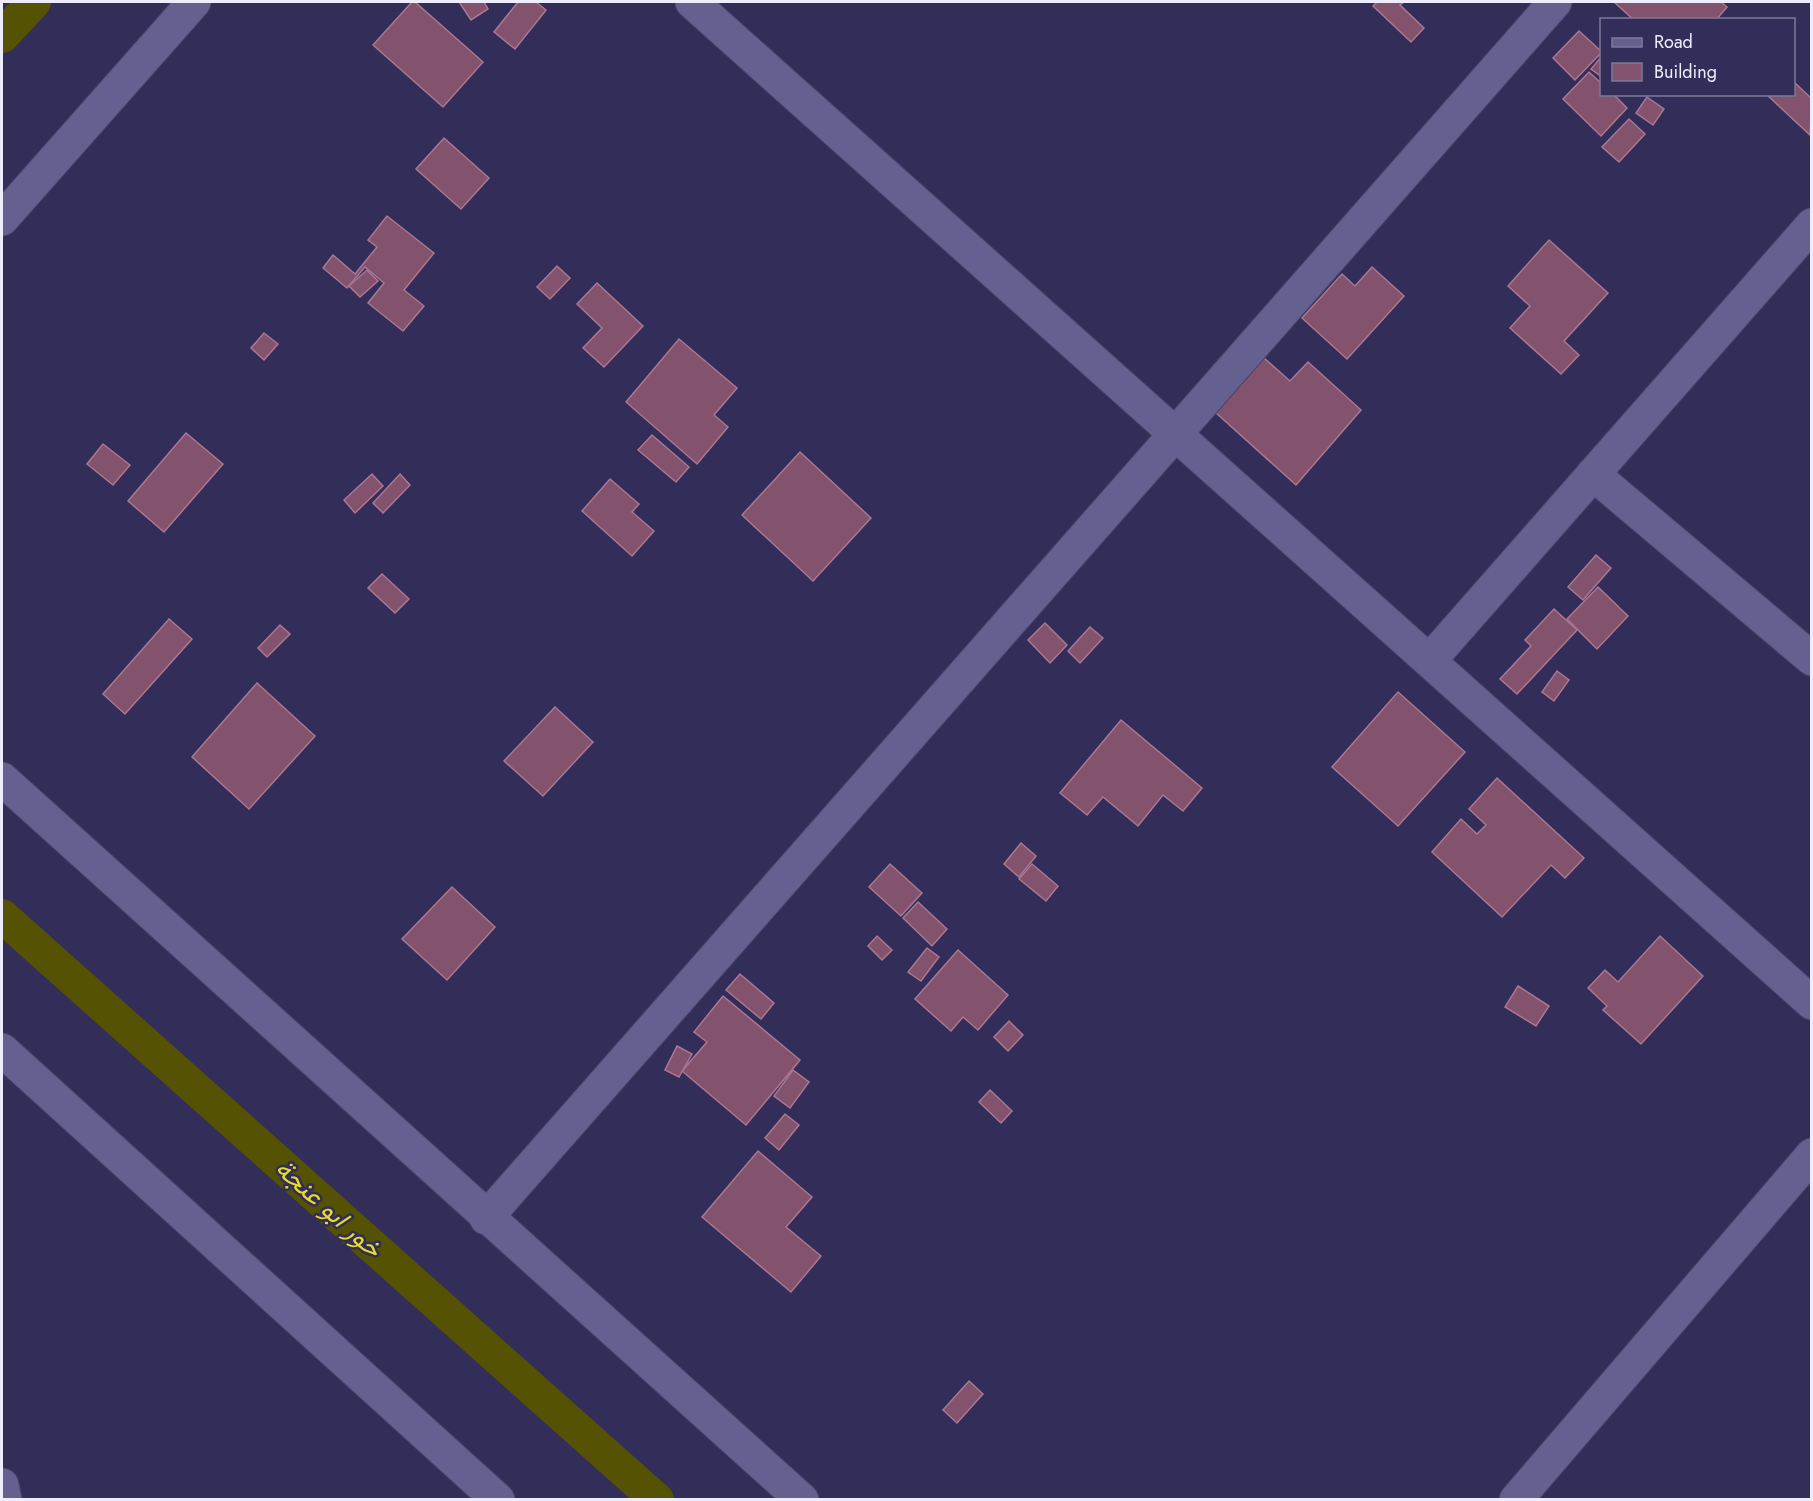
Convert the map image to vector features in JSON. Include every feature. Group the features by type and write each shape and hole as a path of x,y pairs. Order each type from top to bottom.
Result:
{"street":[{"path":"2,219 195,2"},
{"path":"692,2 1812,1003"},
{"path":"486,1218 1555,2"},
{"path":"1430,660 1812,225"},
{"path":"1593,474 1812,659"},
{"path":"2,779 486,1218 802,1500"},
{"path":"2,1050 498,1500"},
{"path":"1516,1500 1812,1155"},
{"path":"2,1485 5,1500"}],"building":[{"path":"412,2 415,2 483,62 443,107 373,45"},
{"path":"459,2 484,2 488,9 471,20"},
{"path":"518,2 536,2 546,10 515,49 494,32"},
{"path":"1377,2 1404,2 1400,5 1424,28 1411,42 1373,6"},
{"path":"1614,2 1721,2 1727,7 1718,18 1632,18"},
{"path":"1579,31 1600,50 1600,54 1575,80 1553,58"},
{"path":"1600,58 1600,76 1591,69"},
{"path":"1589,72 1600,82 1600,96 1615,96 1627,108 1601,136 1563,99"},
{"path":"1795,83 1812,99 1810,135 1768,96 1795,96"},
{"path":"1647,97 1664,109 1653,125 1636,113"},
{"path":"1629,119 1645,134 1619,162 1602,147"},
{"path":"444,138 489,178 461,209 416,169"},
{"path":"387,216 434,253 404,290 424,306 403,331 368,303 384,283 365,267 347,288 323,268 333,255 355,274 377,247 368,240"},
{"path":"1549,240 1608,293 1564,341 1579,355 1561,374 1510,328 1530,306 1508,286"},
{"path":"557,266 570,278 550,299 537,287"},
{"path":"1372,267 1404,296 1347,359 1302,318 1342,274 1355,286"},
{"path":"367,270 378,281 360,297 349,286"},
{"path":"597,283 643,326 604,367 583,348 602,328 577,304"},
{"path":"264,333 278,344 264,360 251,348"},
{"path":"679,339 737,388 714,415 728,427 697,464 626,402"},
{"path":"1264,358 1290,381 1308,362 1361,410 1296,485 1215,412"},
{"path":"186,433 223,464 164,532 128,501"},
{"path":"652,435 689,467 676,482 638,450"},
{"path":"103,444 130,465 113,485 87,464"},
{"path":"800,452 871,518 813,581 742,515"},
{"path":"372,474 383,486 355,513 344,500"},
{"path":"400,474 410,485 383,513 373,503"},
{"path":"610,479 639,504 632,512 654,531 632,556 582,511"},
{"path":"1596,555 1611,568 1583,600 1568,587"},
{"path":"382,574 409,599 395,613 368,588"},
{"path":"1598,587 1628,616 1597,649 1567,619"},
{"path":"1554,609 1577,630 1517,694 1500,679 1531,646 1525,640"},
{"path":"169,619 192,639 125,714 103,694"},
{"path":"1045,623 1067,645 1050,663 1028,640"},
{"path":"280,625 290,634 267,657 258,648"},
{"path":"1090,627 1103,638 1080,663 1068,651"},
{"path":"1557,671 1569,680 1554,701 1542,692"},
{"path":"257,683 315,736 249,809 192,757"},
{"path":"1398,692 1465,752 1398,826 1332,767"},
{"path":"555,707 593,742 543,796 504,761"},
{"path":"1121,720 1202,788 1183,811 1163,795 1138,826 1103,797 1087,815 1060,793"},
{"path":"1497,778 1584,858 1565,878 1551,865 1502,917 1432,852 1461,819 1477,834 1486,825 1469,809"},
{"path":"1021,843 1036,856 1019,877 1004,864"},
{"path":"890,864 922,893 901,916 869,887"},
{"path":"1032,864 1058,886 1046,901 1019,879"},
{"path":"452,887 495,927 447,980 402,939"},
{"path":"918,902 947,929 932,946 903,918"},
{"path":"877,936 892,950 882,960 868,946"},
{"path":"1660,936 1703,976 1641,1044 1603,1010 1607,1006 1588,988 1605,970 1618,982"},
{"path":"927,948 939,957 921,981 908,972"},
{"path":"958,950 1008,995 978,1030 963,1017 951,1031 915,999"},
{"path":"740,974 774,1003 761,1019 726,990"},
{"path":"1518,986 1549,1006 1536,1026 1505,1007"},
{"path":"723,996 800,1060 746,1125 682,1071 707,1042 694,1032"},
{"path":"1009,1021 1023,1035 1008,1051 994,1037"},
{"path":"677,1046 692,1054 679,1077 665,1070"},
{"path":"793,1070 809,1082 790,1108 774,1096"},
{"path":"990,1090 1012,1111 1001,1123 979,1102"},
{"path":"785,1114 799,1125 779,1150 765,1138"},
{"path":"758,1151 812,1197 786,1227 821,1256 791,1292 702,1217"},
{"path":"969,1381 983,1394 957,1423 943,1410"}],"waterway":[{"name":"خور ابو عنجة","path":"2,36 34,2"},
{"name":"خور ابو عنجة","path":"2,916 657,1500"}]}
